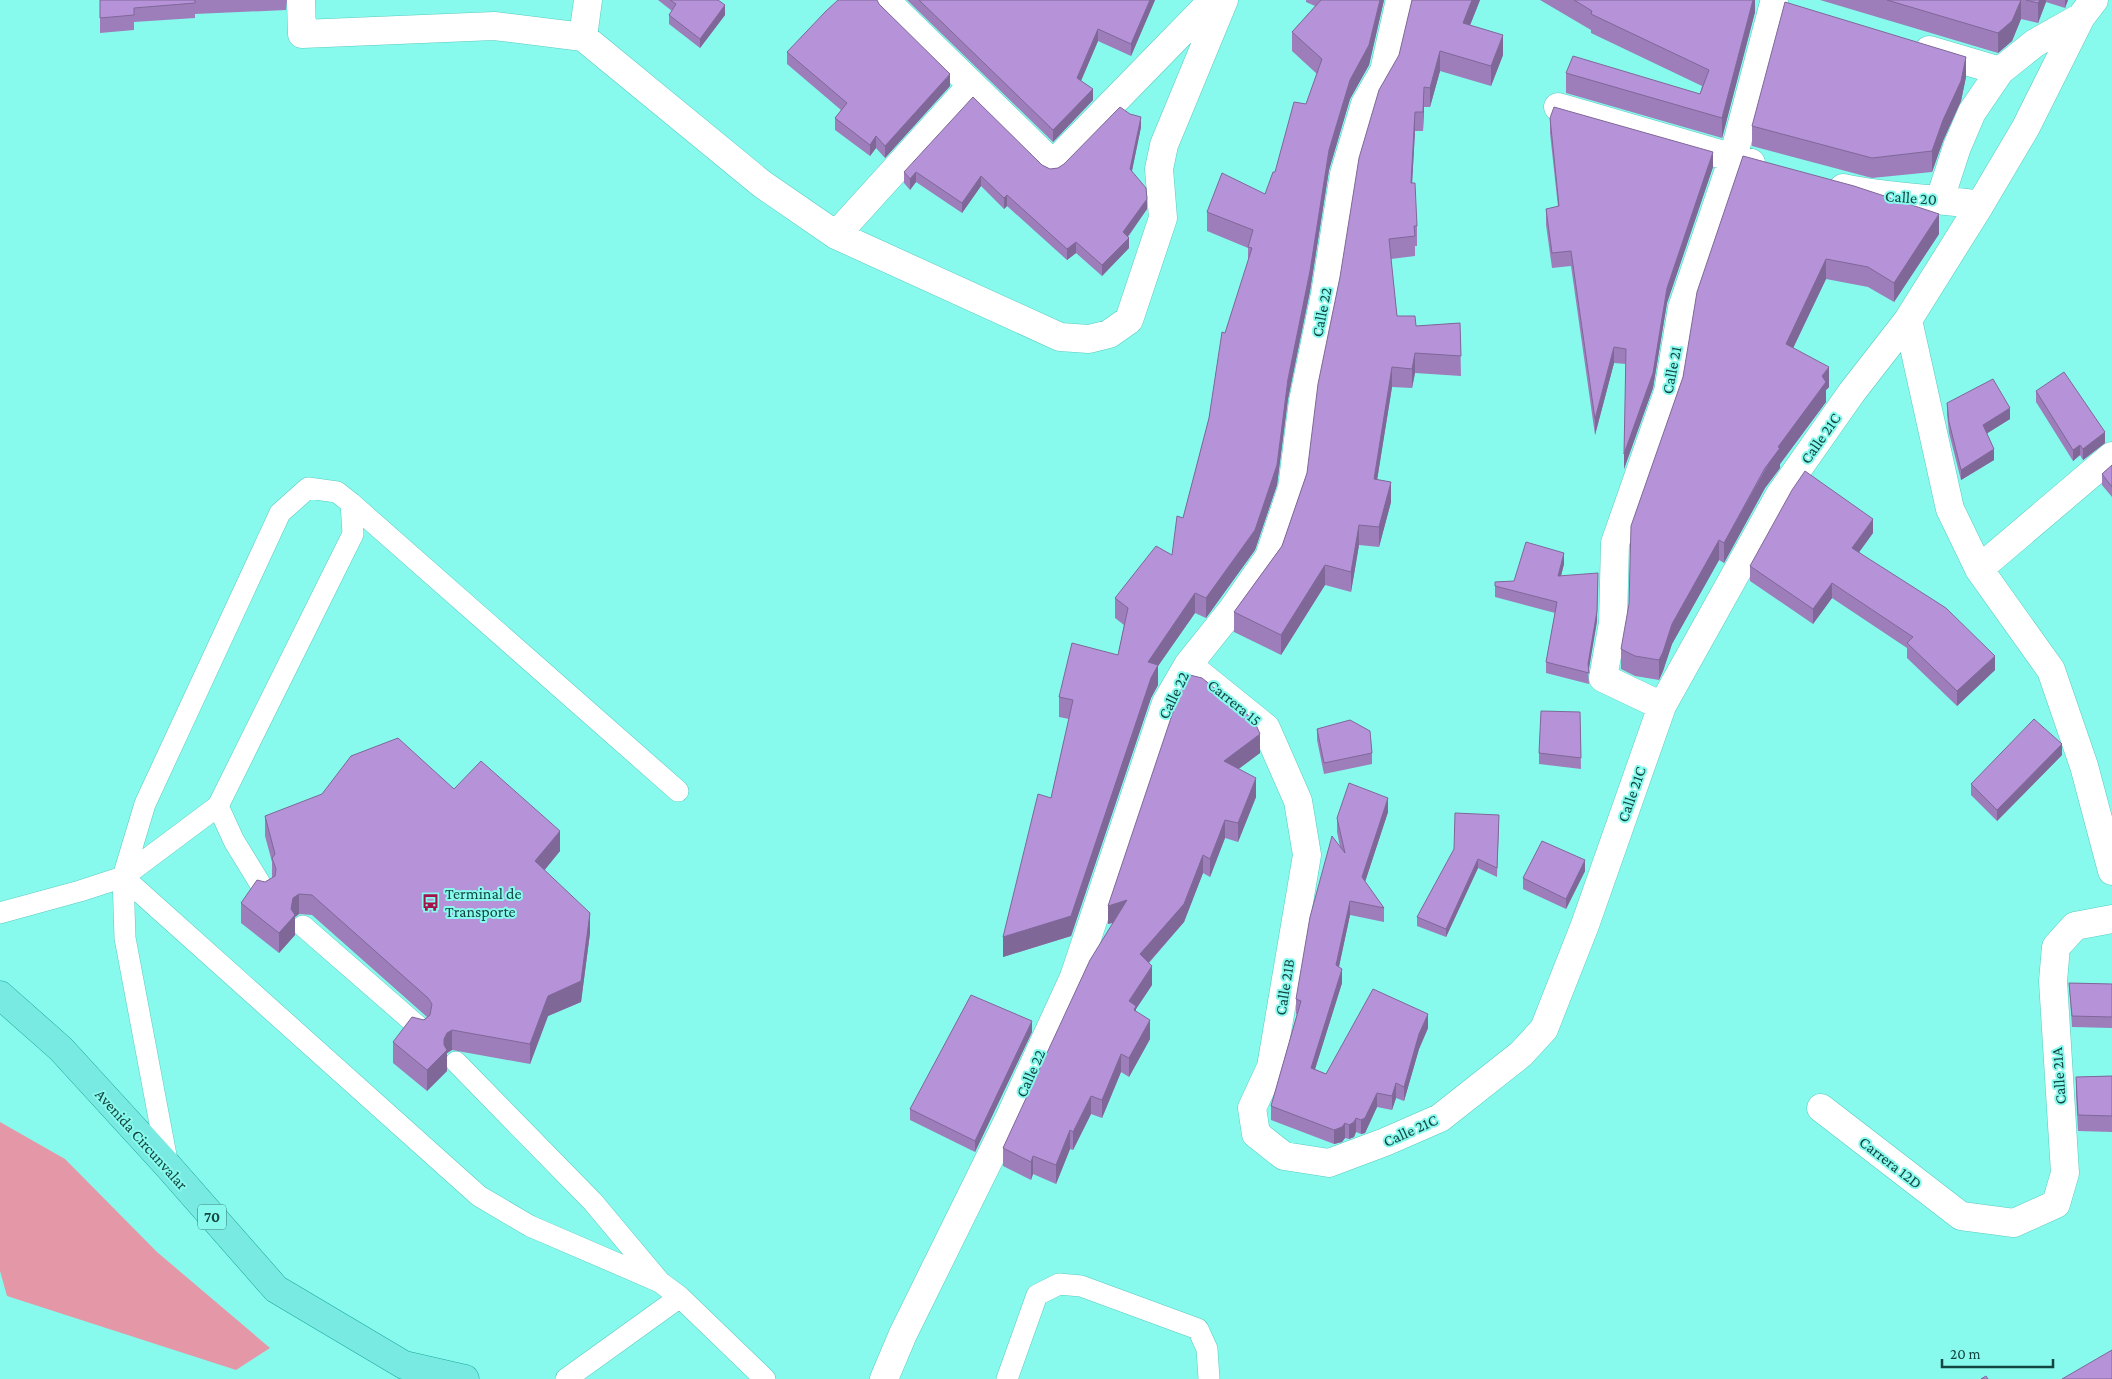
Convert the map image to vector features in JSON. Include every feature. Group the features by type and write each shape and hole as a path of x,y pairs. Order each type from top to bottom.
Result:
{"main road":[{"name":"Avenida Circunvalar","path":"0,995 61,1049 168,1166 276,1289 404,1365 465,1379"}],"street":[{"path":"301,0 302,34 494,26 583,37 762,184 836,235 1060,337 1089,339 1109,334 1128,320 1163,218 1159,169 1164,145 1224,0"},
{"path":"583,37 588,0"},
{"path":"890,5 1053,164 1213,0"},
{"name":"Calle 22","path":"884,1379 903,1334 1008,1121 1074,977 1166,703 1188,665 1232,610 1270,557 1292,488 1303,401 1326,294 1344,174 1365,104 1384,71 1400,0"},
{"name":"Calle 21","path":"1662,706 1604,678 1613,623 1615,543 1668,392 1682,308 1733,158 1778,4"},
{"path":"1940,199 1957,147 1972,112 2000,71 2087,8"},
{"path":"1980,205 2026,127 2087,8"},
{"path":"1906,43 2000,71"},
{"path":"836,235 972,85"},
{"path":"1558,107 1778,171"},
{"name":"Calle 20","path":"1823,183 1870,194 1940,199 1980,205"},
{"name":"Calle 21C","path":"1284,1156 1329,1163 1385,1142 1440,1118 1521,1054 1544,1029 1585,925 1662,706 1779,496 1852,392 1908,320 1980,205"},
{"path":"1908,320 1950,509 1979,569 2051,670 2084,766 2112,871"},
{"path":"1979,569 2112,456"},
{"name":"Carrera 15","path":"1188,665 1266,728 1298,801"},
{"name":"Calle 21B","path":"1284,1156 1256,1134 1252,1108 1271,1067 1307,855 1298,801"},
{"name":"Calle 21A","path":"1961,1216 2014,1223 2056,1204 2064,1173 2052,981 2056,947 2075,926 2112,919"},
{"name":"Carrera 12D","path":"1821,1108 1961,1216"}],"lane":[{"path":"168,1166 125,938 123,876 145,804 280,513 308,488 337,492 351,503 678,791"},
{"path":"0,913 80,891 123,876 218,806 352,534 351,503"},
{"path":"218,806 234,841 264,890"},
{"path":"123,876 479,1196 530,1226 660,1282"},
{"path":"303,926 420,1028"},
{"path":"456,1062 592,1202 660,1282 680,1297 765,1379"},
{"path":"1007,1379 1037,1294 1059,1284 1081,1286 1198,1329 1208,1349 1209,1379"},
{"path":"566,1379 680,1297"}],"shaded area":[{"path":"0,1122 65,1159 157,1252 270,1348 236,1370 7,1296 0,1271"}],"building":[{"path":"100,0 195,0 195,3 134,8 134,15 100,18"},
{"path":"670,0 718,0 725,5 700,39 669,15 676,4"},
{"path":"838,0 877,0 950,74 885,146 876,136 870,145 835,118 847,103 787,52"},
{"path":"919,0 1150,0 1131,44 1098,29 1077,78 1093,89 1053,130"},
{"path":"1321,0 1380,0 1369,45 1350,80 1329,150 1310,271 1288,379 1277,465 1255,530 1206,598 1195,593 1148,662 1158,665 1151,678 1071,916 1003,937 1038,794 1051,798 1073,700 1059,697 1072,643 1118,655 1128,608 1115,598 1156,546 1172,555 1177,516 1183,518 1209,418 1222,332 1225,333 1252,248 1248,247 1253,230 1207,212 1222,173 1265,194 1273,172 1275,172 1294,102 1306,104 1322,59 1292,32"},
{"path":"1412,0 1472,0 1463,23 1503,35 1491,66 1440,51 1430,88 1424,87 1423,112 1415,112 1411,183 1415,183 1417,226 1414,226 1415,236 1389,239 1397,316 1415,316 1416,326 1460,323 1461,356 1415,353 1412,369 1392,367 1374,479 1391,482 1379,527 1359,525 1351,572 1325,565 1281,635 1234,612 1282,546 1307,473 1318,384 1340,277 1359,158 1379,90 1399,55"},
{"path":"1574,0 1753,0 1722,118 1566,73 1573,56 1700,94 1709,70 1591,14 1592,11"},
{"path":"1887,0 2021,0 2012,21 1998,33"},
{"path":"2026,0 2040,0 2038,3"},
{"path":"1785,2 1966,57 1961,81 1943,120 1932,151 1872,158 1752,126"},
{"path":"973,97 1042,165 1050,169 1058,168 1064,164 1120,107 1130,114 1141,117 1130,169 1146,188 1147,199 1123,232 1129,238 1102,265 1076,242 1067,249 1007,195 1004,198 981,176 962,203 916,172 910,179 904,172"},
{"path":"1554,107 1713,152 1667,288 1653,373 1624,454 1626,349 1614,347 1595,419 1571,251 1552,253 1546,209 1559,206 1550,118"},
{"path":"1743,156 1854,186 1939,214 1894,283 1868,267 1826,259 1786,344 1829,367 1822,376 1826,382 1778,447 1780,448 1765,468 1724,543 1719,540 1672,624 1659,660 1635,656 1621,649 1629,604 1631,526 1683,377 1697,292"},
{"path":"2064,372 2105,432 2083,449 2080,445 2073,450 2036,391"},
{"path":"1993,379 2010,408 1983,425 1994,449 1961,470 1949,422 1947,403"},
{"path":"2112,465 2112,487 2102,474"},
{"path":"1805,471 1873,519 1852,548 1946,608 1995,656 1957,691 1907,643 1913,637 1832,583 1813,609 1750,566 1792,490"},
{"path":"1526,542 1564,553 1558,576 1598,573 1597,611 1588,664 1589,673 1546,662 1557,602 1495,586 1495,582 1514,581"},
{"path":"1190,675 1202,678 1248,715 1257,727 1260,734 1224,761 1256,778 1238,823 1225,820 1210,859 1203,855 1184,904 1140,954 1152,966 1129,1001 1136,1006 1134,1010 1150,1020 1129,1058 1121,1054 1102,1100 1091,1096 1073,1132 1070,1130 1056,1165 1033,1156 1031,1162 1003,1148 1090,960 1127,900 1108,906 1180,691"},
{"path":"1541,711 1580,712 1581,758 1539,753"},
{"path":"2034,719 2062,744 1997,810 1971,784"},
{"path":"1350,720 1370,731 1372,753 1324,763 1317,729"},
{"path":"398,738 454,789 481,761 560,831 535,861 590,913 581,981 548,996 530,1044 452,1030 447,1033 444,1039 444,1045 447,1050 427,1070 393,1042 412,1017 424,1020 430,1015 432,1004 428,998 312,895 299,894 293,898 291,909 295,915 279,933 241,903 257,880 265,882 275,876 276,869 272,858 275,854 265,816 322,794 351,756"},
{"path":"1349,783 1388,798 1362,877 1384,908 1350,901 1336,965 1342,969 1311,1068 1326,1074 1373,989 1428,1014 1419,1034 1404,1087 1396,1083 1392,1096 1377,1093 1365,1118 1361,1120 1356,1118 1349,1125 1345,1123 1342,1127 1334,1130 1271,1106 1301,1001 1296,999 1310,917 1332,836 1345,853 1337,818"},
{"path":"1455,813 1499,815 1497,868 1478,859 1446,929 1417,917 1454,849"},
{"path":"1542,841 1585,860 1566,899 1523,878"},
{"path":"2069,983 2112,984 2112,1017 2072,1016"},
{"path":"971,995 1032,1021 975,1141 910,1109"},
{"path":"2112,1076 2112,1116 2078,1115 2076,1077"},
{"path":"2112,1350 2112,1379 2062,1379"}],"place":[{"name":"Terminal de Transporte","path":"431,902"}]}
